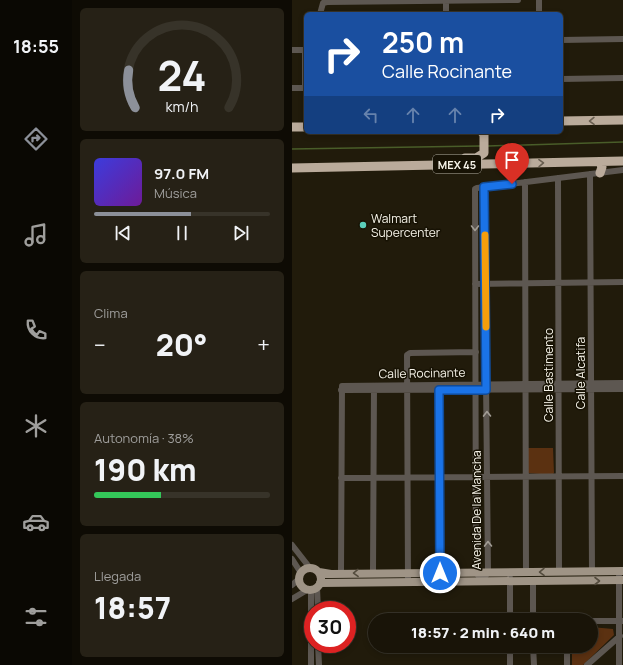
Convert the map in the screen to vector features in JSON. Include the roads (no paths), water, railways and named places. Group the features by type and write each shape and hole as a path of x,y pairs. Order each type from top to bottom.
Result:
{"highway":[{"path":"563,121 623,120"},
{"path":"292,127 304,127"},
{"path":"344,166 382,161 476,158 485,152 483,134"},
{"name":"MEX 45","path":"292,168 623,161"},
{"path":"595,173 602,167 600,162"}],"main road":[{"path":"621,571 341,574 319,572 310,568 300,576 301,586 314,588 408,582 621,580"},
{"path":"314,588 321,578 319,572"}],"street":[{"path":"321,12 323,3 345,1 518,0"},
{"path":"539,0 539,12"},
{"path":"446,1 446,12"},
{"path":"563,40 623,39"},
{"path":"292,50 304,50"},
{"path":"563,79 623,78"},
{"path":"292,88 304,88"},
{"path":"484,187 623,170"},
{"name":"Calle Alcatifa","path":"592,571 591,282 595,173"},
{"name":"Calle Bastimento","path":"558,178 559,571"},
{"path":"525,182 526,572"},
{"name":"Avenida De la Mancha","path":"484,187 488,572 482,581 476,572 475,189 484,187"},
{"path":"475,284 623,282"},
{"path":"408,582 406,357 408,354 476,352"},
{"name":"Calle Rocinante","path":"341,478 341,388 476,386 559,387 623,383"},
{"name":"Calle Rocinante","path":"591,386 623,389"},
{"path":"373,573 374,387"},
{"path":"439,387 440,573"},
{"path":"341,574 341,478 623,476"},
{"path":"292,545 310,568"},
{"path":"292,559 300,576 292,585"},
{"path":"619,665 621,638 621,571"},
{"path":"510,572 510,613"},
{"path":"533,581 533,613"},
{"path":"292,599 314,588"},
{"path":"314,588 316,601"},
{"path":"311,665 314,588"},
{"path":"598,621 621,621"},
{"path":"587,665 621,638"},
{"path":"318,653 319,665"},
{"path":"510,653 510,665"},
{"path":"534,653 534,665"},
{"path":"567,653 567,665"}],"waterway":[{"path":"488,146 623,142"},
{"path":"292,149 480,146"}],"place":[{"name":"Walmart Supercenter","path":"363,225"}]}
